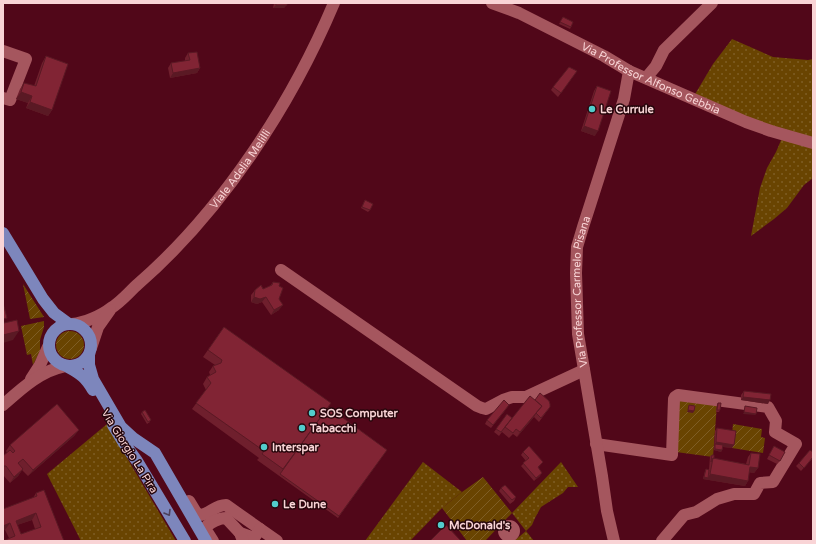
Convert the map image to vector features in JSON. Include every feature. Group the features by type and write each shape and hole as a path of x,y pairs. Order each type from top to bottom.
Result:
{"main road":[{"path":"3,233 7,247 54,313 71,324 84,329 88,335 91,341 90,351 85,360 80,364 75,366 66,366 53,359 50,353 49,319 43,299"},
{"path":"49,343 54,330 64,325 71,324"},
{"name":"Via Giorgio La Pira","path":"90,351 90,365 93,379 121,427 133,438 155,453 206,541"},
{"name":"Via Giorgio La Pira","path":"66,366 79,373 86,380 185,541"}],"street":[{"name":"Viale Adelia Melilli","path":"111,309 148,275 188,234 239,172 296,83 315,46 334,3"},
{"name":"Via Professor Alfonso Gebbia","path":"492,3 518,12 604,56 629,71 746,122 813,143"},
{"path":"646,78 656,66 664,50 712,3"},
{"path":"3,51 26,59 10,100 3,98"},
{"name":"Via Professor Carmelo Pisana","path":"614,541 607,511 578,334 576,272 577,248 624,99 629,71"},
{"path":"281,270 482,408 486,409 502,400 526,397 584,370"},
{"path":"71,324 84,322 111,309"},
{"path":"90,351 98,327 111,309"},
{"path":"28,383 40,365 49,343"},
{"path":"3,405 28,383 48,371 66,366"},
{"path":"596,444 672,455 674,399 678,395 768,407 776,421 775,432 796,444 773,482 760,483 754,494 734,494 717,499 696,512 684,516 662,541"},
{"path":"159,460 176,480 197,514 201,516 220,505 226,505 277,541"},
{"path":"213,541 206,530 206,527 210,523 223,518 226,518 241,537 254,538 260,529"}],"shaded area":[{"path":"732,39 773,57 808,60 813,59 813,140 764,124 694,96 713,64"},
{"path":"782,138 813,147 813,178 804,185 787,208 751,236 760,188 767,168"},
{"path":"23,284 44,317 30,319"},
{"path":"44,321 44,327 40,340 40,351 33,365 31,354 27,355 21,326"},
{"path":"70,331 76,332 80,335 83,339 83,351 80,355 76,358 70,359 64,358 60,355 57,351 56,345 57,339 60,335 64,332"},
{"path":"679,400 717,404 713,457 676,452"},
{"path":"107,424 176,541 81,541 47,474"},
{"path":"733,424 762,429 761,437 765,438 763,453 732,448"},
{"path":"423,462 462,492 442,508 410,541 365,541"},
{"path":"561,462 578,487 568,487 563,493 541,507 532,525 526,531 512,513"},
{"path":"483,477 512,513 485,541 467,541 442,508"},
{"path":"526,531 534,541 514,541"}],"building":[{"path":"276,3 287,3 287,5 276,5"},
{"path":"563,17 573,22 571,27 560,22"},
{"path":"197,52 200,68 173,73 171,63 190,60 188,53"},
{"path":"46,56 68,64 52,110 30,102 32,96 21,92 24,83 36,86"},
{"path":"569,67 577,71 561,93 553,87"},
{"path":"597,86 611,91 598,131 584,126"},
{"path":"365,200 373,204 370,210 362,207"},
{"path":"273,282 280,283 279,286 283,288 279,299 283,305 274,310 266,297 260,299 254,297 255,290 261,285 263,289 272,285"},
{"path":"3,303 7,318 3,319"},
{"path":"3,319 4,323 17,320 19,331 3,335"},
{"path":"224,327 331,403 283,469 262,454 264,451 196,403 211,383 207,377 216,372 213,366 221,363 222,360 208,350"},
{"path":"744,391 771,394 770,400 743,397"},
{"path":"540,393 549,401 550,404 550,407 541,418 536,413 542,406 535,400"},
{"path":"530,396 542,406 520,432 516,429 513,433 505,427"},
{"path":"504,400 509,405 493,425 487,420"},
{"path":"718,403 721,403 720,410 717,410"},
{"path":"57,404 79,430 33,470 23,459 18,463 23,469 14,477 6,466 3,466 3,456 10,450 13,453 15,451 10,445"},
{"path":"689,405 695,406 694,411 688,410"},
{"path":"745,406 757,408 756,414 744,412"},
{"path":"328,407 387,450 339,516 280,474"},
{"path":"145,410 151,420 148,422 142,412"},
{"path":"507,414 512,418 501,432 496,429"},
{"path":"717,428 736,431 734,445 716,442"},
{"path":"715,444 723,445 722,450 715,449"},
{"path":"529,446 543,462 538,467 542,473 536,478 523,463 529,458 523,452"},
{"path":"774,446 785,452 780,461 769,455"},
{"path":"810,450 813,452 813,457 804,468 799,463"},
{"path":"751,453 760,454 758,468 750,467 748,481 710,474 713,458 749,465"},
{"path":"706,469 709,470 708,478 704,477"},
{"path":"505,485 516,497 512,500 501,488"},
{"path":"44,490 64,541 3,541 15,536 10,523 3,526 3,509 37,496 36,493","holes":["36,513 41,527 21,534 16,521"]},
{"path":"446,525 461,541 430,541"}],"place":[{"name":"Le Currule","path":"592,109"},
{"name":"SOS Computer","path":"312,413"},
{"name":"Tabacchi","path":"302,428"},
{"name":"Interspar","path":"264,447"},
{"name":"Le Dune","path":"275,504"},
{"name":"McDonald's","path":"441,525"}]}
